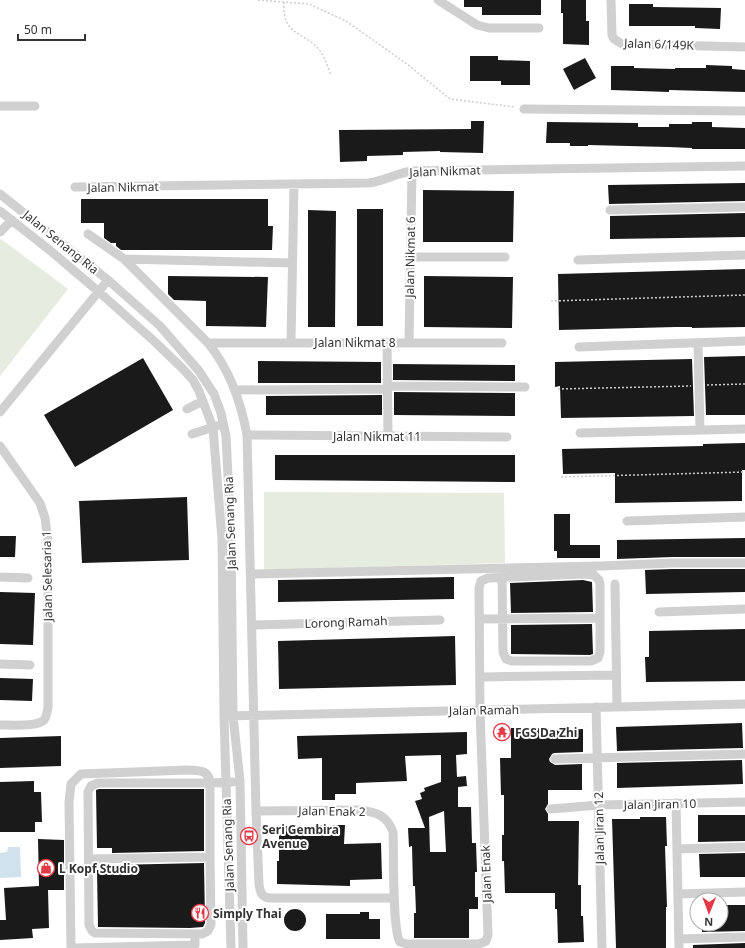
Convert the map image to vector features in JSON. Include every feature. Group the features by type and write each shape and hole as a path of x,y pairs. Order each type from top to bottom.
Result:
{"street":[{"path":"438,0 477,25 489,28 538,28"},
{"name":"Jalan 6/149K","path":"611,0 612,35 614,39 622,44 745,47"},
{"path":"0,106 35,106"},
{"path":"524,109 745,111"},
{"name":"Jalan Nikmat","path":"75,187 369,183 379,182 396,175 412,171 745,166"},
{"name":"Jalan Nikmat 6","path":"409,342 412,171"},
{"path":"291,342 294,185"},
{"name":"Jalan Senang Ria","path":"0,194 108,280 160,326 199,371 214,394 224,424 226,436 231,536 226,782 231,948"},
{"path":"610,210 745,207"},
{"name":"Jalan Senang Ria","path":"0,211 99,292 182,368 193,380 213,428 222,540 228,716 240,782 243,948"},
{"path":"0,232 12,220"},
{"path":"88,234 124,259 208,343 216,353 236,390 243,414 248,435 256,811 259,884 261,893 269,898 394,898"},
{"path":"578,260 745,255"},
{"path":"410,257 505,257"},
{"path":"124,259 292,263"},
{"path":"0,412 108,280"},
{"path":"387,342 388,436"},
{"name":"Jalan Nikmat 8","path":"208,343 502,342"},
{"path":"579,347 745,342"},
{"path":"698,343 700,430"},
{"path":"236,390 388,387 525,387"},
{"path":"187,409 203,401"},
{"path":"192,434 224,424"},
{"path":"580,433 745,429"},
{"name":"Jalan Nikmat 11","path":"248,435 506,437"},
{"name":"Jalan Selesaria 1","path":"0,446 40,503 45,518 48,550 48,708 45,719 34,724 0,725"},
{"path":"627,521 745,517"},
{"path":"251,574 674,563 745,563"},
{"path":"480,710 479,588 481,581 484,579 502,578 583,574 594,575 600,580 600,655 595,660 509,661 504,656 503,652 502,578"},
{"path":"0,577 28,578"},
{"path":"615,584 617,707"},
{"path":"659,612 745,609"},
{"path":"480,619 600,618"},
{"name":"Lorong Ramah","path":"252,625 440,620"},
{"path":"0,664 30,665"},
{"path":"480,677 616,675"},
{"name":"Jalan Ramah","path":"228,716 745,704"},
{"name":"Jalan Jiran 12","path":"596,707 602,948"},
{"name":"Jalan Enak","path":"397,934 400,942 406,944 483,944 488,938 480,710"},
{"path":"555,759 745,754"},
{"path":"195,938 195,945 72,948 69,802 71,784 81,774 142,775 170,770 201,771 208,774 210,777 210,783 210,857 211,924 208,931 202,934 95,933 92,931 89,925 88,792 94,784 210,783 240,782"},
{"name":"Jalan Jiran 10","path":"551,808 598,805 745,802"},
{"path":"676,803 679,943 745,937"},
{"name":"Jalan Enak 2","path":"256,811 359,810 375,813 381,816 390,824 393,832 394,898 397,934"},
{"path":"677,849 745,847"},
{"path":"88,859 210,857"},
{"path":"678,894 745,892"}],"path":[{"path":"258,0 309,4 346,21 406,64 450,99 524,109"},
{"path":"284,2 283,12 286,21 293,32 310,41 321,52 330,75"},
{"path":"551,301 745,295"},
{"path":"558,389 745,384"},
{"path":"561,477 745,472"}],"shaded area":[{"path":"1,239 68,289 0,376 0,241"},
{"path":"264,492 504,493 505,563 264,570"}],"water":[{"path":"8,847 20,847 21,877 0,878 0,853 7,852"}],"building":[{"path":"464,0 541,0 541,15 482,15 482,7 464,7"},
{"path":"561,0 586,0 586,21 589,21 589,45 563,44 563,13 561,13"},
{"path":"629,4 653,4 653,7 721,8 720,29 695,28 695,26 629,26"},
{"path":"470,56 498,56 498,60 530,61 530,85 501,85 501,81 470,81"},
{"path":"585,58 596,78 574,90 563,69"},
{"path":"706,65 732,66 732,69 745,70 745,92 611,90 611,66 675,69 706,68"},
{"path":"471,121 484,121 483,153 440,151 403,152 403,155 367,156 367,161 340,162 339,130 471,129"},
{"path":"547,122 638,123 638,127 669,127 669,124 712,122 712,127 745,128 745,149 692,149 588,145 570,146 570,143 546,143"},
{"path":"745,183 745,201 609,204 608,185"},
{"path":"423,190 514,191 513,242 423,242"},
{"path":"81,199 268,199 268,226 273,226 272,250 121,250 116,246 116,243 111,243 104,238 104,223 81,223"},
{"path":"357,209 383,209 383,326 357,326"},
{"path":"308,210 336,211 335,327 308,327"},
{"path":"745,213 745,237 610,239 610,216"},
{"path":"745,269 745,327 559,330 558,274"},
{"path":"168,276 268,277 266,327 206,326 206,301 174,300 168,294"},
{"path":"424,276 513,277 512,328 424,327"},
{"path":"745,356 745,415 706,415 704,357"},
{"path":"143,358 173,410 75,467 44,415"},
{"path":"692,359 694,416 561,418 560,386 555,387 555,362"},
{"path":"258,361 381,362 381,383 258,383"},
{"path":"393,364 515,365 515,381 393,380"},
{"path":"394,392 515,393 515,416 394,415"},
{"path":"382,395 382,415 266,415 266,396"},
{"path":"745,443 745,470 742,470 742,501 615,503 615,473 563,474 562,449 703,446 703,444"},
{"path":"275,455 515,455 515,482 275,480"},
{"path":"187,497 189,560 82,563 79,501"},
{"path":"554,514 570,514 570,545 600,545 600,558 557,558 557,551 554,551"},
{"path":"0,536 16,536 15,557 0,557"},
{"path":"745,538 745,557 617,559 617,540"},
{"path":"745,569 745,592 646,594 645,570"},
{"path":"454,577 454,599 278,602 278,580"},
{"path":"583,580 592,582 593,612 511,613 510,583"},
{"path":"0,592 35,593 33,645 0,644"},
{"path":"592,624 593,654 511,654 511,625"},
{"path":"745,629 745,681 646,682 645,657 649,657 649,631"},
{"path":"455,636 456,685 279,689 278,641"},
{"path":"0,678 33,679 32,701 0,700"},
{"path":"742,723 743,748 617,751 616,727"},
{"path":"511,728 545,728 545,731 583,729 583,752 554,753 549,759 550,762 555,765 582,764 582,790 548,790 548,804 545,809 548,814 548,821 579,821 578,885 581,885 581,916 583,916 584,942 558,943 555,893 505,893 504,861 502,861 502,835 504,835 504,795 501,795 500,758 511,758"},
{"path":"467,732 467,754 456,755 457,777 466,776 467,786 458,787 458,807 471,807 472,843 476,843 477,872 475,872 475,897 478,897 478,909 469,909 469,938 414,938 414,913 416,913 415,886 413,886 412,846 409,847 408,828 425,828 415,801 422,799 420,793 425,791 424,788 441,782 441,755 405,756 407,781 356,783 356,794 335,794 335,800 322,800 322,758 298,759 297,736","holes":["444,811 446,852 430,852 429,817"]},
{"path":"61,736 61,766 0,768 0,738"},
{"path":"742,760 743,784 617,788 617,763"},
{"path":"34,781 34,792 41,792 42,822 35,822 35,832 0,832 0,782"},
{"path":"204,789 204,851 112,853 112,848 97,848 96,790"},
{"path":"698,815 745,815 745,841 698,842"},
{"path":"640,817 666,817 666,948 616,948 612,819 640,819"},
{"path":"320,825 345,825 344,844 381,843 382,879 350,880 350,886 277,884 277,861 279,861 279,826 320,827"},
{"path":"38,839 64,840 64,890 48,890 49,928 32,929 33,938 0,940 0,920 6,920 4,888 39,886"},
{"path":"745,853 745,877 700,877 699,854"},
{"path":"204,863 205,923 203,927 98,927 97,870 112,870 112,865"},
{"path":"729,905 745,905 745,931 729,931"},
{"path":"295,909 303,912 306,920 303,928 295,931 287,928 284,920 287,912"},
{"path":"360,912 369,912 369,919 380,919 380,939 326,939 326,914 360,914"},
{"path":"745,943 745,948 693,948 693,945"}],"place":[{"name":"FGS Da Zhi","path":"502,732"},
{"name":"Seri Gembira Avenue","path":"249,836"},
{"name":"L Kopf Studio","path":"46,868"},
{"name":"Simply Thai","path":"200,913"}]}
